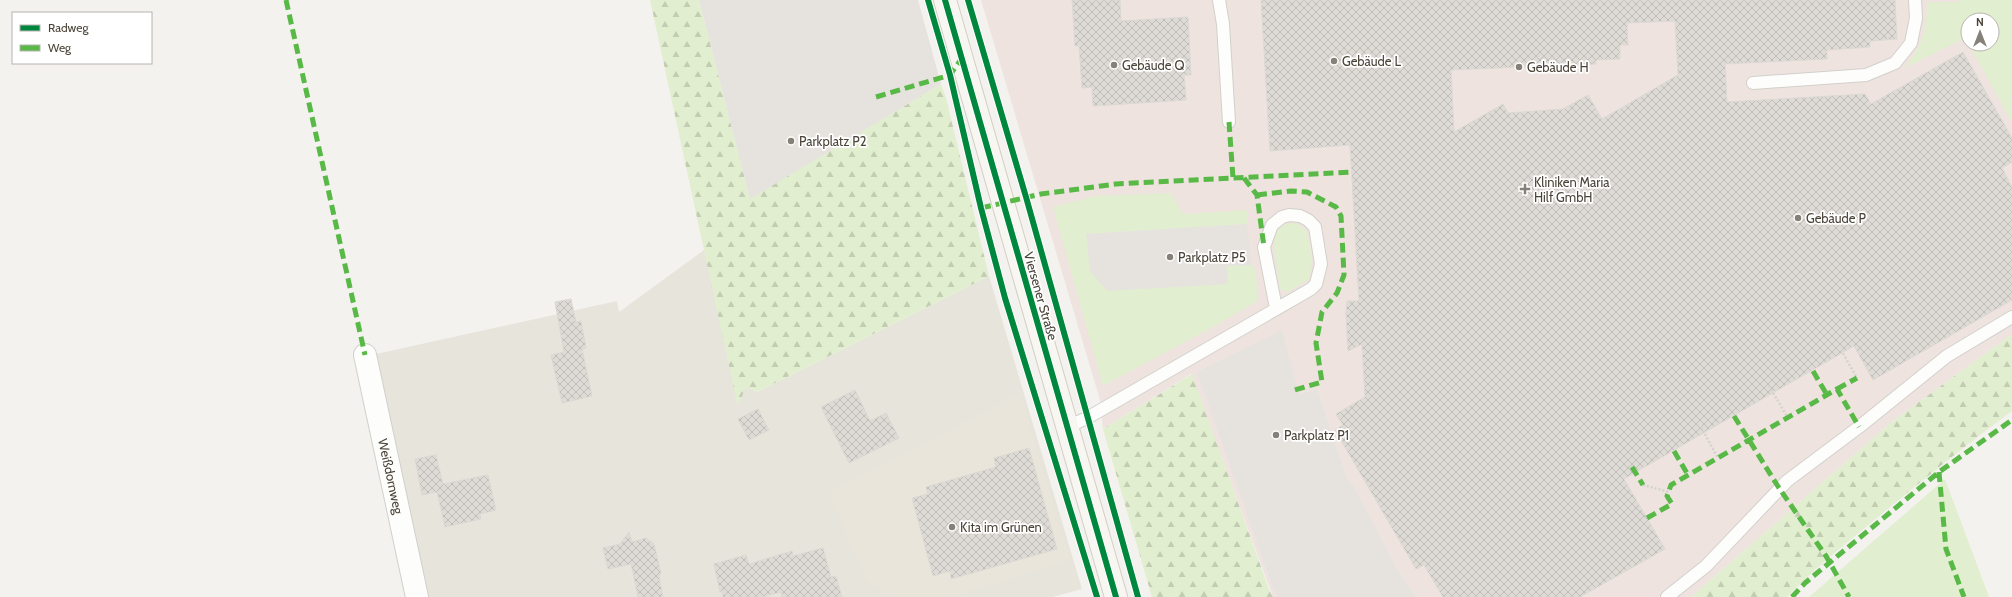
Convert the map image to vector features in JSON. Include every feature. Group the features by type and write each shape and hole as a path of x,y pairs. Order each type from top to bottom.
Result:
{"main road":[{"name":"Viersener Straße","path":"945,0 1116,597"}],"street":[{"name":"Weißdornweg","path":"365,355 417,597"}],"lane":[{"path":"1219,0 1224,24 1229,122"},
{"path":"1753,83 1866,75 1894,63 1911,43 1916,18 1915,0"},
{"path":"1067,427 1087,418 1311,289 1316,284 1320,273 1321,264 1315,227 1308,220 1300,216 1289,215 1275,221 1268,233 1264,247 1276,308"},
{"path":"1667,597 1706,566 1787,481 1859,427 1947,356 2012,317"}],"path":[{"path":"1841,350 1857,378"},
{"path":"1769,386 1788,418"},
{"path":"1700,427 1718,458"},
{"path":"1643,485 1669,492"}],"shaded area":[{"name":"Parkplatz P2","path":"699,0 918,0 941,84 750,199"},
{"name":"Kliniken Maria Hilf GmbH","path":"981,0 2012,0 2012,334 1893,421 1691,597 1273,597 1191,374 1103,429 1100,400"},
{"name":"Parkplatz P5","path":"1247,224 1252,265 1227,266 1228,284 1107,291 1090,271 1086,234"},
{"path":"704,250 740,398 746,387 757,392 989,276 1082,589 1053,597 411,597 358,358 617,301 619,312"},
{"name":"Parkplatz P1","path":"1282,330 1299,395 1317,389 1346,476 1354,487 1397,569 1415,597 1278,597 1273,588 1197,372"},
{"name":"Kita im Grünen","path":"1020,393 1070,560 951,597 888,597 866,578 828,493"}],"green space":[{"path":"650,0 699,0 750,198 941,84 946,98 989,276 757,392 746,387 740,401 737,403"},
{"path":"1959,0 2012,0 2012,123 1973,52 2000,52 2000,12 1960,12 1960,40 1905,68 1916,52 1925,30 1927,2 1959,2"},
{"path":"1171,193 1183,214 1248,210 1247,224 1086,234 1228,284 1226,266 1252,265 1256,272 1258,301 1103,386 1053,207 1095,196"},
{"path":"1296,223 1306,230 1311,254 1311,266 1309,279 1288,292 1280,289 1274,249 1275,233 1284,224"},
{"path":"2012,334 2012,411 1935,470 1850,540 1787,597 1691,597 1893,421"},
{"path":"1192,374 1273,597 1152,597 1103,429"},
{"path":"1945,479 1989,597 1809,597"}],"building":[{"path":"1072,0 1120,0 1121,21 1188,17 1191,75 1184,75 1186,100 1093,106 1092,87 1082,88 1079,46 1075,46"},
{"path":"1261,0 1895,0 1897,39 1870,41 1870,47 1827,50 1827,59 1725,64 1727,102 1865,94 1871,104 1963,52 2012,138 2012,162 2002,168 2012,187 2012,300 1873,380 1854,346 1624,479 1665,549 1580,597 1443,597 1424,565 1416,569 1335,430 1343,425 1336,414 1365,397 1362,344 1348,351 1346,313 1347,301 1359,301 1350,145 1270,151","holes":["1675,21 1678,75 1602,119 1588,95 1563,109 1508,113 1503,104 1454,132 1451,70 1596,64 1596,60 1620,59 1620,45 1628,45 1627,23"]},
{"path":"571,299 576,322 581,321 586,348 582,349 592,396 562,403 551,355 564,352 555,302"},
{"path":"855,390 870,421 886,413 899,438 849,463 821,407"},
{"path":"758,409 769,430 749,440 738,419"},
{"path":"1029,448 1057,549 951,579 950,571 933,576 912,498 928,494 926,487 996,467 994,458"},
{"path":"436,455 443,484 488,475 496,510 480,514 481,519 445,527 437,492 422,495 415,459"},
{"path":"629,532 632,542 646,538 654,544 661,573 659,576 663,597 638,597 631,564 608,569 603,548 620,544"},
{"path":"823,548 831,577 836,576 842,597 782,597 781,592 762,597 723,597 722,592 720,592 714,564 746,555 749,564 792,551 793,556"}],"marked path":[{"path":"286,0 365,355"},
{"path":"876,97 950,75 962,58"},
{"path":"1229,122 1233,178"},
{"path":"981,208 1041,194 1116,184 1351,172"},
{"path":"1244,178 1257,195 1264,247"},
{"path":"1257,195 1291,191 1307,192 1336,207 1341,216 1344,275 1337,293 1322,312 1316,343 1322,382 1291,391"},
{"path":"1813,371 1827,395"},
{"path":"1837,389 1857,378"},
{"path":"1647,518 1672,504 1667,496 1671,485 1837,389 1859,427"},
{"path":"1734,416 1779,488 1826,556 1849,597"},
{"path":"1792,597 1805,583 1939,472 2012,420"},
{"path":"1674,451 1688,475"},
{"path":"1632,467 1643,485"},
{"path":"1939,472 1946,549 1964,597"}],"cycle path":[{"path":"928,0 950,75 981,208 1005,298 1097,597"},
{"path":"945,0 1116,597"},
{"path":"968,0 1026,197 1138,597"}],"place":[{"name":"Gebäude L","path":"1334,61"},
{"name":"Gebäude Q","path":"1114,65"},
{"name":"Gebäude H","path":"1519,67"},
{"name":"Parkplatz P2","path":"791,141"},
{"name":"Kliniken Maria Hilf GmbH","path":"1525,189"},
{"name":"Gebäude P","path":"1798,218"},
{"name":"Parkplatz P5","path":"1170,257"},
{"name":"Parkplatz P1","path":"1276,435"},
{"name":"Kita im Grünen","path":"952,527"}]}
